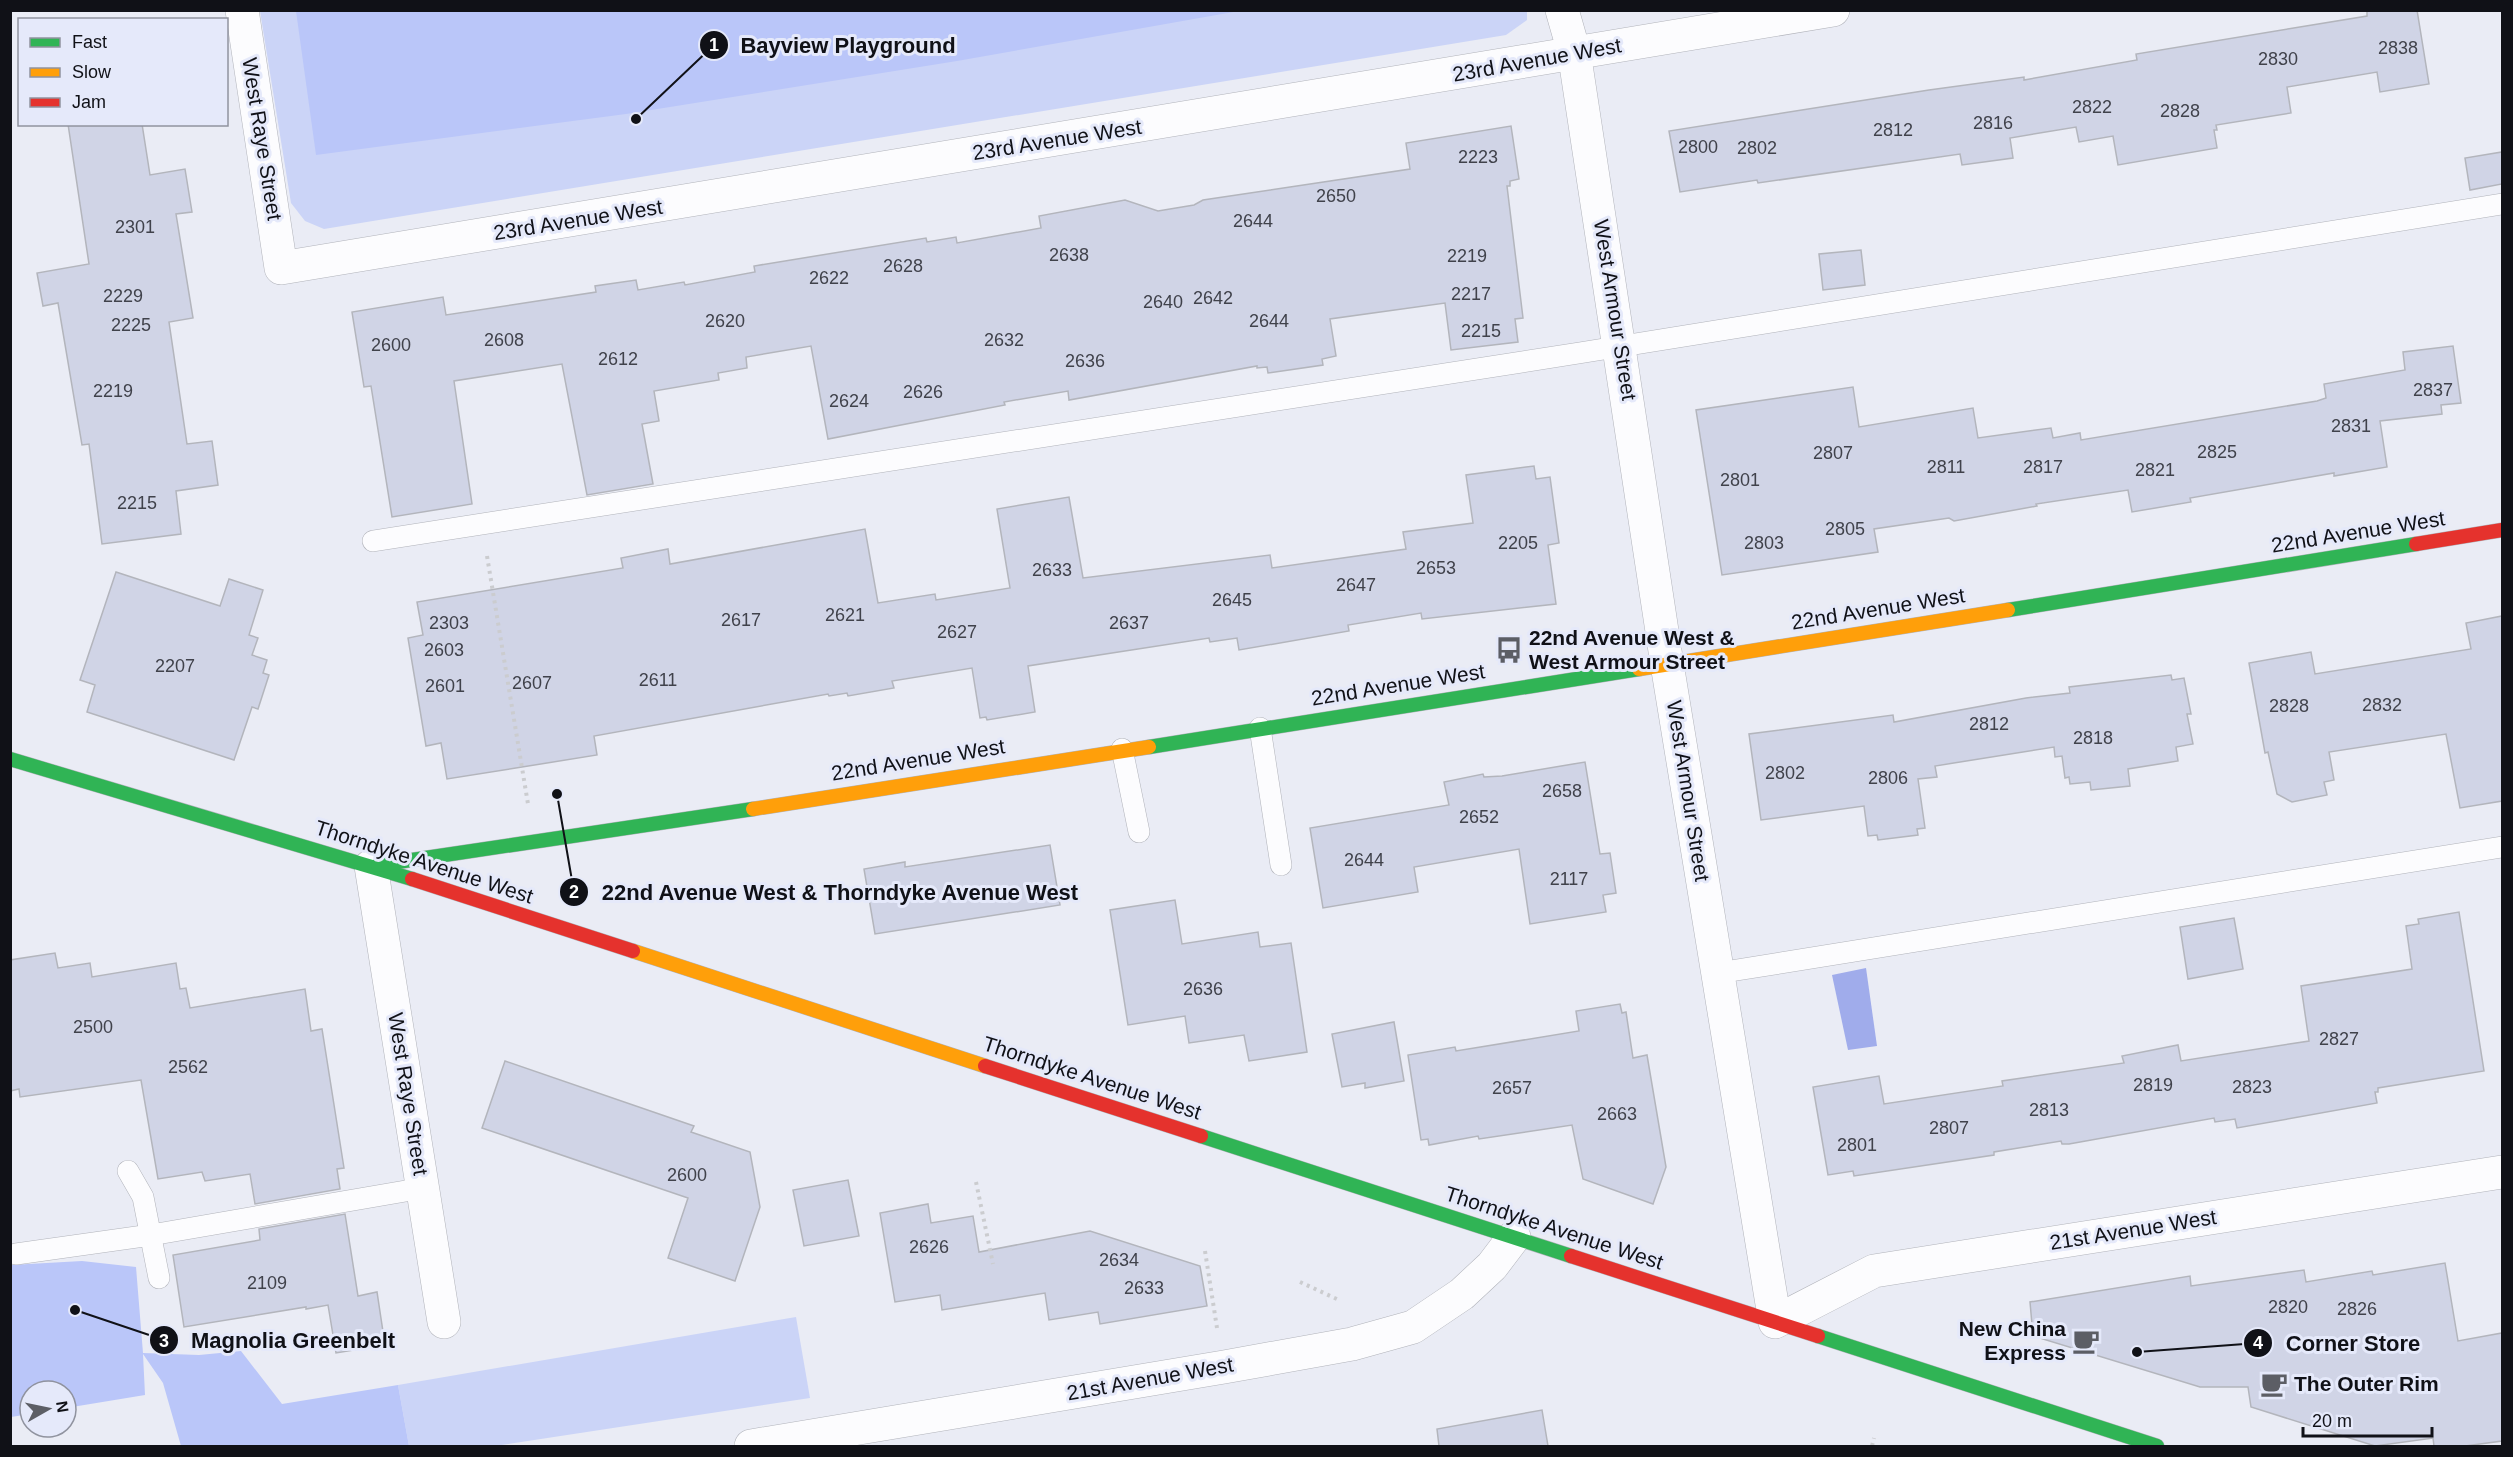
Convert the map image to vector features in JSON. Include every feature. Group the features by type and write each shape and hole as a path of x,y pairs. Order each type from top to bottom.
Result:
{"main road":[{"name":"22nd Avenue West","path":"371,866 576,837 2502,530"},
{"name":"Thorndyke Avenue West","path":"10,759 371,866 2157,1446"}],"street":[{"name":"West Raye Street","path":"242,10 281,268"},
{"name":"West Armour Street","path":"1562,10 1574,52 1621,346 1667,664 1775,1322"},
{"name":"23rd Avenue West","path":"281,268 1520,64 1574,52 1833,10"},
{"name":"West Raye Street","path":"371,866 444,1322"},
{"name":"21st Avenue West","path":"1775,1322 1874,1271 2502,1172"},
{"name":"21st Avenue West","path":"751,1446 1352,1344 1413,1327 1462,1294 1492,1266 1514,1237"}],"lane":[{"path":"373,541 1621,346 2502,204"},
{"path":"1260,728 1281,865"},
{"path":"1122,749 1139,832"},
{"path":"1718,974 2502,847"},
{"path":"128,1171 143,1197 159,1278"},
{"path":"16,1254 151,1235 423,1188"}],"path":[{"path":"482,524 528,804"},
{"path":"976,1182 993,1264"},
{"path":"1205,1251 1214,1312"},
{"path":"1300,1282 1339,1300"},
{"path":"1872,1446 1874,1438"}],"shaded area":[{"path":"296,10 1239,11 957,61 626,114 316,155"},
{"path":"260,11 1527,11 1527,20 1506,35 324,229 305,221 291,203"},
{"path":"1866,968 1877,1046 1848,1050 1832,975"},
{"path":"82,1261 136,1267 143,1353 199,1355 241,1351 282,1404 398,1385 409,1446 181,1446 163,1383 143,1354 145,1395 78,1406 78,1379 18,1379 18,1416 11,1417 11,1265"},
{"path":"796,1317 810,1398 495,1446 409,1446 398,1385"}],"building":[{"path":"2367,10 2417,10 2429,84 2380,92 2377,72 2287,87 2291,113 2216,125 2217,130 2214,130 2217,148 2118,165 2113,136 2079,142 2076,127 2010,138 2013,158 1962,165 1960,154 1680,192 1669,131 1929,90 2024,77 2024,80 2137,60 2136,54 2367,16"},
{"path":"68,126 142,126 150,175 185,169 192,212 176,214 193,318 169,322 187,444 212,441 218,485 176,491 181,534 102,544 89,444 82,445 58,303 43,306 37,273 89,264"},
{"path":"1511,126 1519,179 1510,181 1510,186 1507,186 1523,318 1515,319 1518,342 1451,350 1445,303 1330,319 1336,356 1322,359 1323,365 1268,373 1267,367 1257,368 1257,366 1069,400 1068,391 828,439 811,346 746,357 747,368 718,373 719,380 654,391 659,421 642,424 653,484 587,495 562,364 454,381 472,504 392,517 371,386 364,387 352,312 443,297 446,315 596,292 595,286 636,280 638,290 684,282 685,285 755,272 754,266 926,238 927,242 956,237 957,243 1041,228 1039,216 1125,200 1158,211 1194,205 1203,200 1410,169 1406,143"},
{"path":"2502,152 2502,184 2470,190 2465,158"},
{"path":"1861,250 1865,285 1823,290 1819,254"},
{"path":"2453,346 2461,403 2441,405 2442,414 2380,421 2387,467 2334,476 2334,473 2190,498 2191,502 2132,512 2128,490 2036,504 2037,506 1954,521 1949,518 1874,529 1878,552 1722,575 1696,410 1853,387 1859,427 1973,408 1978,438 2051,428 2053,438 2080,433 2081,440 2317,401 2326,398 2324,384 2405,370 2403,352"},
{"path":"1534,466 1536,479 1550,477 1559,543 1548,545 1556,604 1422,619 1421,613 1348,625 1349,631 1239,650 1237,638 1210,642 1209,638 1028,666 1035,712 987,720 986,717 980,718 972,668 892,681 894,688 848,696 847,693 829,696 828,694 594,736 597,755 447,779 441,743 426,746 408,638 423,635 417,602 623,568 621,558 668,549 670,564 865,529 878,603 935,594 936,600 1010,588 997,509 1069,497 1083,578 1270,555 1272,568 1406,549 1403,532 1473,523 1466,475"},
{"path":"116,572 220,606 229,579 263,590 249,635 258,638 252,655 267,660 263,673 269,675 258,709 252,707 234,760 87,712 95,685 80,680"},
{"path":"2502,616 2502,801 2460,808 2446,734 2329,752 2334,780 2324,782 2327,795 2292,802 2277,794 2268,752 2265,753 2249,663 2311,652 2315,674 2471,649 2466,623"},
{"path":"2171,675 2172,680 2184,678 2191,714 2187,714 2193,744 2176,747 2178,761 2128,769 2130,786 2091,790 2090,782 2070,784 2069,777 2065,778 2062,756 2055,757 2054,747 1935,766 1937,777 1918,779 1925,828 1917,829 1918,835 1878,840 1877,835 1868,836 1864,806 1761,820 1749,734 1893,715 1894,722 2026,698 2070,693 2069,687"},
{"path":"1585,762 1600,854 1610,853 1616,893 1603,895 1606,912 1530,924 1519,849 1414,867 1418,892 1323,908 1310,828 1449,805 1444,782 1483,774 1484,777 1502,776"},
{"path":"1050,845 1060,905 875,934 864,869 905,862 905,867"},
{"path":"1175,900 1182,944 1258,932 1260,947 1291,943 1307,1052 1249,1061 1244,1035 1189,1043 1185,1016 1128,1025 1110,910"},
{"path":"2459,912 2484,1071 2378,1088 2378,1092 2375,1092 2377,1103 2237,1128 2235,1119 2215,1122 2214,1118 2069,1144 2062,1144 2061,1141 1994,1152 1994,1155 1854,1176 1853,1171 1828,1175 1813,1087 1879,1076 1884,1104 2003,1086 2002,1081 2124,1063 2122,1056 2178,1045 2181,1061 2309,1041 2301,986 2412,969 2406,926 2419,924 2418,919"},
{"path":"2234,918 2243,969 2188,979 2180,927"},
{"path":"55,953 58,968 90,963 92,977 176,963 180,989 186,988 190,1008 305,989 311,1031 322,1029 344,1168 337,1169 340,1189 255,1204 250,1174 205,1181 202,1172 158,1179 141,1080 20,1097 19,1089 10,1091 10,960"},
{"path":"1620,1004 1622,1013 1626,1012 1633,1058 1647,1055 1666,1167 1653,1204 1583,1179 1572,1125 1479,1139 1478,1136 1429,1145 1428,1139 1421,1140 1408,1055 1455,1047 1456,1051 1579,1031 1576,1011"},
{"path":"1394,1022 1404,1081 1365,1088 1365,1083 1342,1087 1332,1034"},
{"path":"505,1061 694,1126 691,1132 750,1152 760,1207 735,1281 668,1258 688,1198 482,1128"},
{"path":"848,1180 859,1236 804,1246 793,1190"},
{"path":"928,1204 931,1223 973,1216 979,1252 1090,1231 1200,1266 1207,1306 1100,1324 1098,1312 1049,1320 1045,1293 942,1310 940,1295 895,1302 880,1213"},
{"path":"345,1214 358,1296 377,1292 385,1345 336,1353 328,1305 184,1327 173,1255 260,1240 259,1229"},
{"path":"2445,1263 2458,1341 2502,1333 2502,1441 2465,1446 2434,1446 2433,1438 2375,1446 2251,1407 2248,1387 2200,1387 2033,1336 2030,1302 2190,1276 2191,1286 2304,1270 2306,1282 2372,1271 2373,1275"},
{"path":"1542,1410 1548,1446 1439,1446 1437,1429"}],"traffic: fast":[{"path":"2008,610 2416,544"},
{"path":"1149,747 1639,669"},
{"path":"10,759 412,879"},
{"path":"378,865 753,809"},
{"path":"1201,1136 1571,1256"},
{"path":"1818,1336 2157,1446"}],"traffic: slow":[{"path":"1639,669 2008,610"},
{"path":"753,809 1149,747"},
{"path":"633,951 985,1066"}],"traffic: jam":[{"path":"2416,544 2502,530"},
{"path":"412,879 633,951"},
{"path":"985,1066 1201,1136"},
{"path":"1571,1256 1818,1336"}],"place":[{"name":"Bayview Playground","path":"636,119"},
{"name":"22nd Avenue West & West Armour Street","path":"1509,650"},
{"name":"22nd Avenue West & Thorndyke Avenue West","path":"557,794"},
{"name":"Magnolia Greenbelt","path":"75,1310"},
{"name":"New China Express","path":"2086,1341"},
{"name":"Corner Store","path":"2137,1352"},
{"name":"The Outer Rim","path":"2274,1384"}]}
